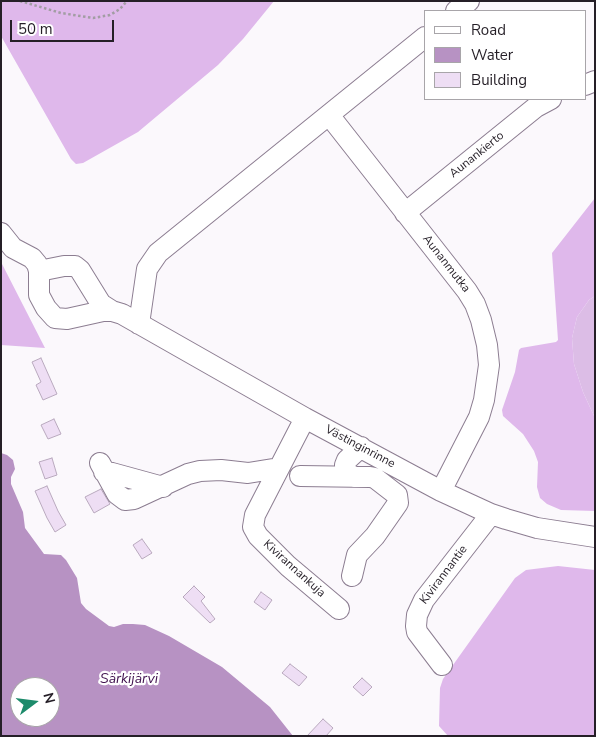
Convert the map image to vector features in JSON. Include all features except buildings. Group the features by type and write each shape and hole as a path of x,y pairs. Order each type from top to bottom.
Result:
{"street":[{"path":"457,10 469,1"},
{"path":"139,324 146,274 153,259 424,38"},
{"name":"Aunankierto","path":"405,213 536,108 549,100"},
{"name":"Aunanmutka","path":"329,115 467,291 476,304 482,320 489,365 488,382 479,417 441,492"},
{"path":"1,233 13,248 32,258 39,271 39,295 46,308 56,318 67,320 103,311 112,311"},
{"path":"39,271 64,266 75,266 80,270 101,304 112,311"},
{"name":"Västinginrinne","path":"112,311 122,314 305,418 441,492 491,514 537,528 595,537"},
{"name":"Kivirannankuja","path":"305,418 253,519 255,532 288,566 339,609"},
{"path":"354,477 346,472 345,465 347,460 361,447"},
{"path":"102,468 117,494 125,500 134,499 188,474 200,471 221,470 248,473 279,468"},
{"path":"300,476 375,478 395,492 398,503 375,536 357,555 352,576"},
{"name":"Kivirannantie","path":"442,665 417,632 417,615 424,600 491,514"}],"path":[{"path":"20,1 61,13 93,18 110,15 120,9 127,1"}],"shaded area":[{"path":"1,1 274,1 243,39 218,65 138,132 83,163 76,164 71,159 1,36"},
{"path":"595,198 595,296 589,300 577,317 572,338 574,364 583,392 595,418 595,511 561,510 547,504 540,498 537,487 538,462 534,451 523,434 503,416 502,410 515,372 519,350 558,340 552,253"},
{"path":"1,262 45,348 1,345"},
{"path":"595,296 595,418 583,392 574,364 572,338 577,317 589,300"},
{"path":"558,566 595,570 595,736 448,736 439,726 440,688 443,679 515,578 526,570"}],"water":[{"name":"Särkijärvi","path":"1,453 13,460 15,469 11,477 11,484 23,512 25,528 44,554 61,555 66,560 77,578 81,603 86,609 109,626 114,627 123,624 145,625 169,636 222,667 270,707 293,736 1,736"}]}
